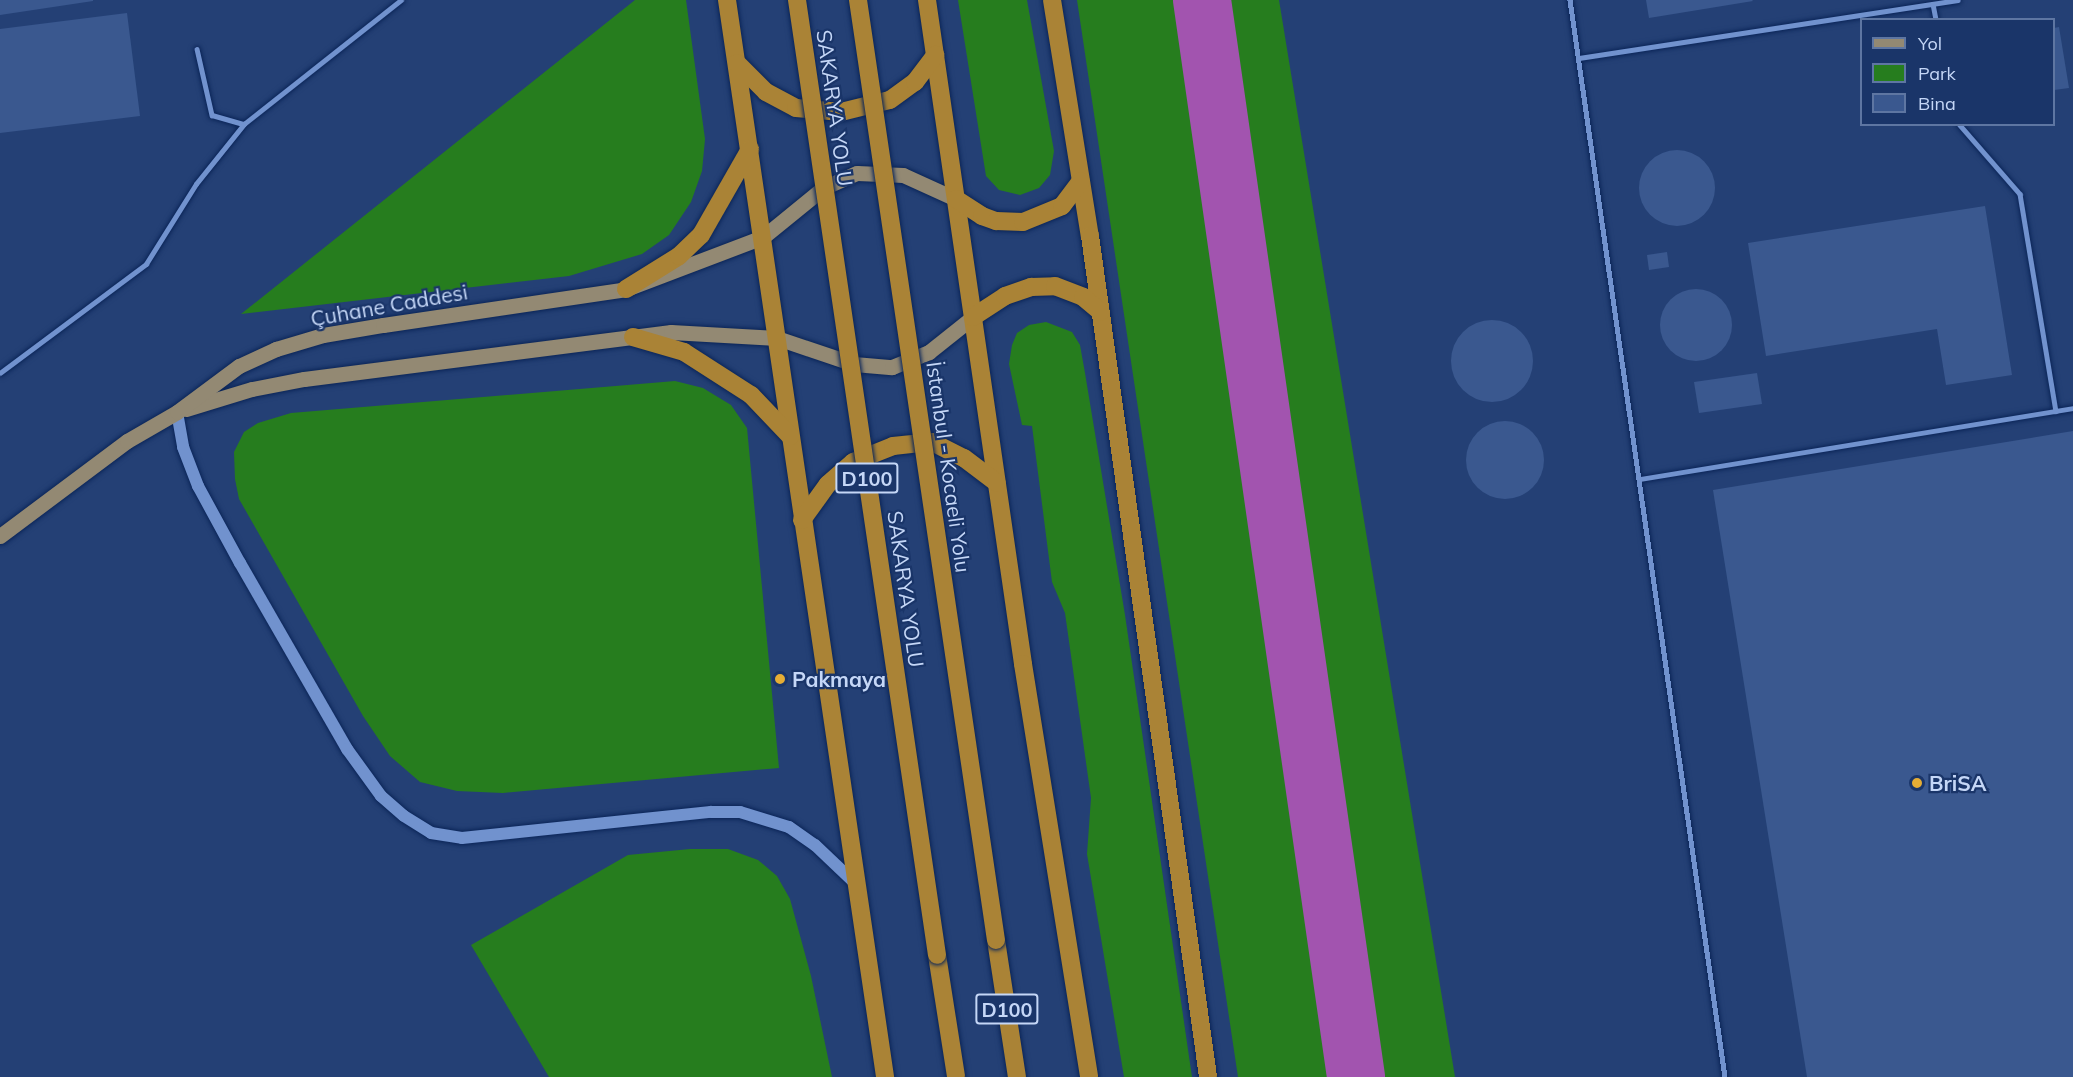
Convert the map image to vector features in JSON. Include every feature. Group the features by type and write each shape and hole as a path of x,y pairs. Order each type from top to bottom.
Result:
{"highway":[{"path":"727,0 885,1077"},
{"name":"SAKARYA YOLU","path":"796,0 956,1077"},
{"name":"İstanbul - Kocaeli Yolu","path":"858,0 1017,1077"},
{"path":"927,0 997,483 1089,1077"},
{"path":"1052,0 1101,312 1208,1077"},
{"path":"737,63 766,92 796,108 841,112 890,100 915,82 935,55"},
{"path":"626,290 679,256 701,235 750,149"},
{"path":"956,199 982,216 996,221 1023,222 1062,206 1081,181"},
{"path":"973,317 1005,296 1031,287 1055,286 1083,297 1101,312"},
{"path":"633,337 684,352 751,395 790,436"},
{"path":"802,520 828,484 853,462 893,446 932,442 964,458 997,483"}],"main road":[{"path":"763,237 823,188 857,173 903,175 956,199"},
{"name":"Çuhane Caddesi","path":"0,536 127,441 177,412 239,366 276,349 323,335 626,290 763,237"},
{"path":"777,338 854,364 892,367 929,351 973,317"},
{"name":"Çuhane Caddesi","path":"177,412 252,389 303,380 670,332 777,338"}],"street":[{"path":"177,412 183,447 198,486 240,563 347,749 381,796 404,816 431,833 462,838 711,812 740,812 789,828 815,845 856,884"}],"lane":[{"path":"0,373 146,264 196,184 244,124 401,0"},
{"path":"1570,0 1725,1077"},
{"path":"1579,58 1958,0"},
{"path":"1934,4 1936,18"},
{"path":"197,49 212,115 244,124"},
{"path":"1961,126 2020,194 2056,411"},
{"path":"1640,479 2073,408"}],"green space":[{"path":"635,0 686,0 705,139 702,171 691,202 669,235 642,254 569,276 241,314"},
{"path":"958,0 1027,0 1054,151 1050,175 1039,188 1020,195 999,190 986,176"},
{"path":"1077,0 1279,0 1455,1077 1238,1077"},
{"path":"1046,322 1072,332 1080,345 1125,615 1192,1077 1124,1077 1087,854 1091,798 1065,613 1052,582 1032,426 1022,425 1009,364 1012,345 1017,333 1029,325"},
{"path":"675,381 703,388 731,405 747,428 779,768 503,793 457,791 420,782 390,756 363,716 239,499 235,479 234,452 244,432 258,423 291,413"},
{"path":"690,849 728,849 758,860 777,876 790,899 811,976 832,1077 549,1077 471,945 628,855"}],"building":[{"path":"0,0 93,0 93,1 0,15"},
{"path":"1646,0 1752,0 1753,1 1649,18"},
{"path":"127,13 140,116 0,133 0,29"},
{"path":"2059,27 2069,88 2055,90 2055,28"},
{"path":"1677,150 1691,153 1704,161 1712,174 1715,188 1712,202 1704,215 1691,223 1677,226 1663,223 1650,215 1642,202 1639,188 1642,174 1650,161 1663,153"},
{"path":"1985,206 2012,375 1946,385 1937,329 1766,356 1748,243"},
{"path":"1667,252 1669,267 1649,270 1647,255"},
{"path":"1703,289 1722,299 1730,311 1732,325 1730,339 1722,351 1710,359 1689,361 1670,351 1662,339 1660,318 1670,299 1682,291"},
{"path":"1492,320 1508,323 1521,332 1530,345 1533,361 1530,377 1521,390 1508,399 1492,402 1476,399 1463,390 1454,377 1451,361 1454,345 1463,332 1476,323"},
{"path":"1757,373 1762,404 1699,413 1694,382"},
{"path":"1505,421 1520,424 1537,438 1544,460 1541,475 1527,492 1505,499 1490,496 1473,482 1466,460 1469,445 1483,428"},
{"name":"BriSA","path":"2073,431 2073,1077 1807,1077 1713,490"}],"waterway":[{"path":"1202,0 1356,1077"}],"place":[{"name":"Pakmaya","path":"780,679"},
{"name":"BriSA","path":"1917,783"}]}
